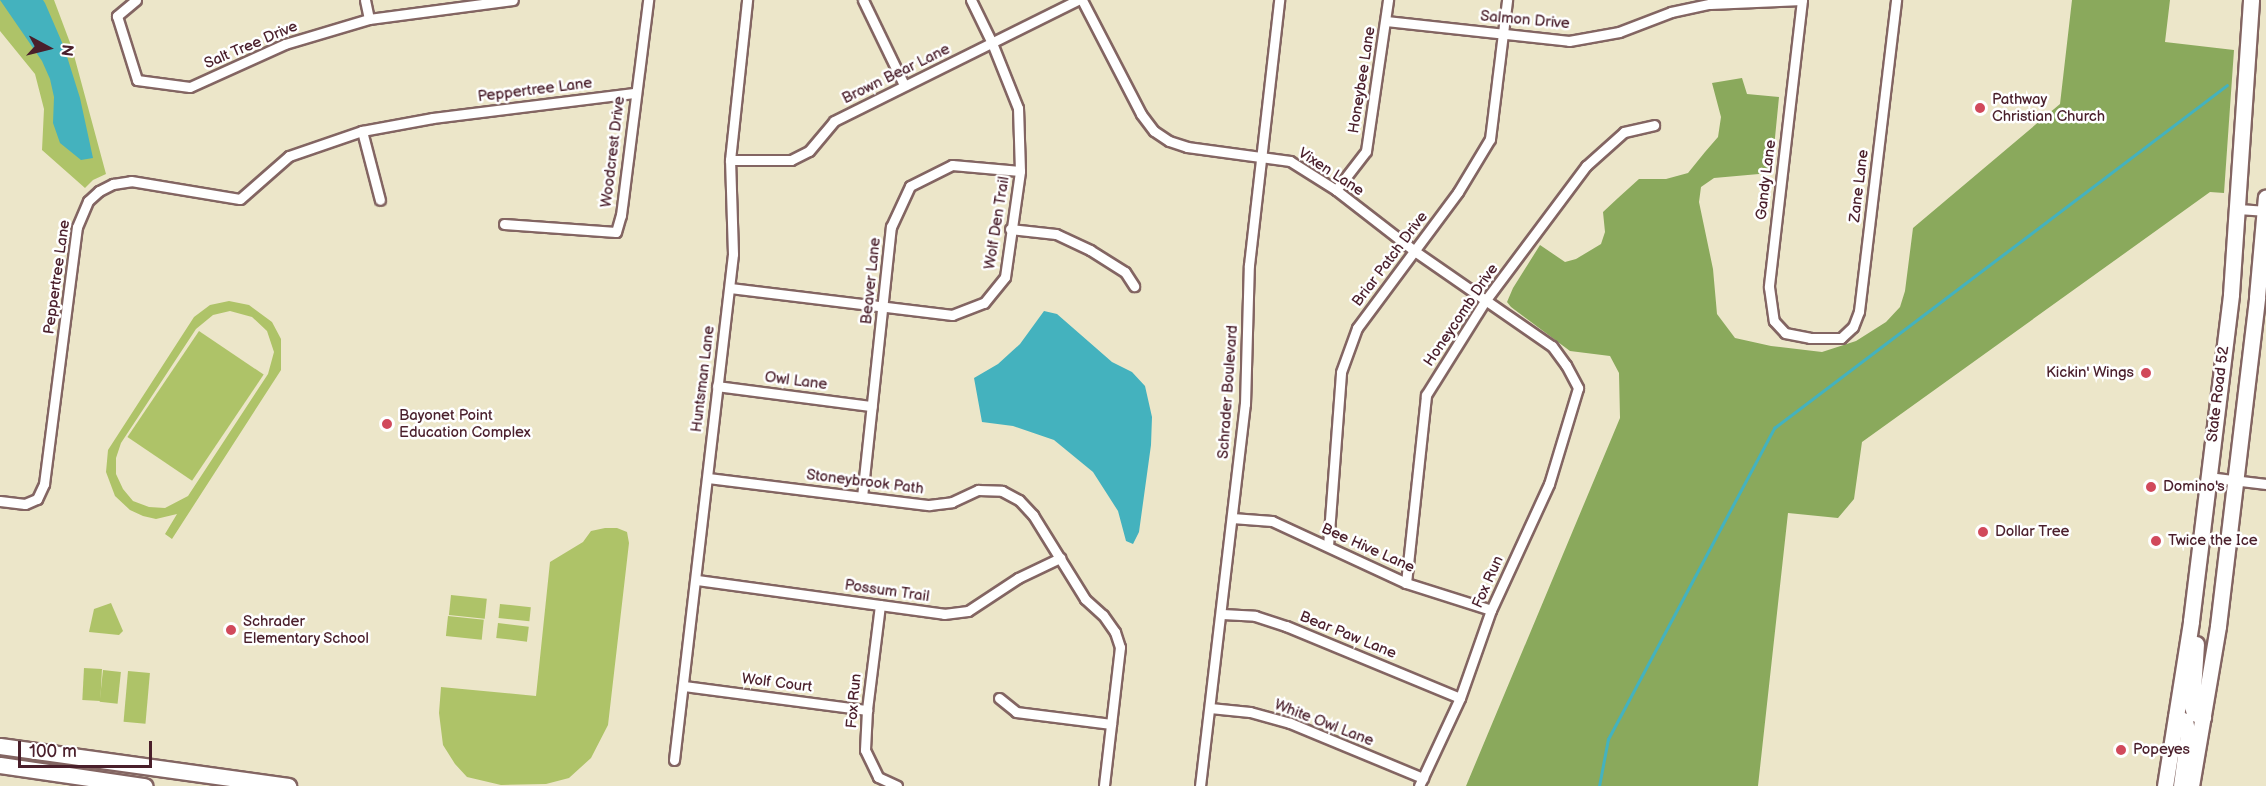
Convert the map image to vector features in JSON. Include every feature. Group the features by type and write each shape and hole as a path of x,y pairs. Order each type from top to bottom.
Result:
{"main road":[{"name":"State Road 52","path":"2165,786 2191,627 2239,208 2251,0"},
{"name":"State Road 52","path":"2192,786 2218,626 2266,207"},
{"path":"2191,627 2197,652 2192,706 2194,713 2203,717"},
{"path":"2176,717 2185,721 2188,734 2181,786"},
{"path":"0,746 288,786"},
{"path":"0,765 144,786"}],"street":[{"name":"Salt Tree Drive","path":"135,0 117,16 137,80 190,87 285,44 369,19 513,0"},
{"path":"365,0 369,19"},
{"name":"Woodcrest Drive","path":"504,224 616,232 621,215 648,0"},
{"name":"Huntsman Lane","path":"674,760 730,288 733,254 730,160 747,0"},
{"path":"863,0 904,85"},
{"name":"Wolf Den Trail","path":"730,288 952,315 984,303 1005,277 1020,171 1018,108 992,43 971,0"},
{"name":"Brown Bear Lane","path":"730,160 790,160 809,151 834,121 1080,0"},
{"name":"Vixen Lane","path":"1080,0 1141,114 1154,131 1169,141 1187,147 1290,161 1336,190 1416,252 1552,346 1566,365 1578,388"},
{"name":"Schrader Boulevard","path":"1200,786 1245,404 1249,265 1279,0"},
{"name":"Honeybee Lane","path":"1336,190 1366,151 1388,0"},
{"name":"Briar Patch Drive","path":"1328,546 1341,372 1357,328 1416,252 1458,192 1490,139 1507,0"},
{"name":"Salmon Drive","path":"1386,21 1569,41 1618,32 1671,12 1710,4 1802,0"},
{"name":"Gandy Lane","path":"1802,0 1769,287 1774,321 1785,333 1810,338"},
{"name":"Zane Lane","path":"1810,338 1841,338 1853,327 1859,311 1896,0"},
{"name":"Peppertree Lane","path":"0,501 25,504 31,502 37,499 44,484 77,226 88,201 113,184 131,181 240,199 289,156 362,131 433,118 635,93"},
{"name":"Honeycomb Drive","path":"1406,583 1426,395 1485,301 1586,166 1624,132 1654,125"},
{"path":"362,131 380,200"},
{"name":"Beaver Lane","path":"862,497 891,228 910,186 952,165 1020,171"},
{"path":"2239,208 2266,207"},
{"path":"1010,229 1056,234 1090,249 1125,272 1134,286"},
{"name":"Owl Lane","path":"717,386 872,406"},
{"name":"Fox Run","path":"1421,782 1460,698 1491,610 1549,484 1578,388"},
{"path":"2208,477 2266,484"},
{"name":"Stoneybrook Path","path":"708,478 929,505 952,502 978,490 1002,491 1019,500 1034,515 1085,598 1104,615 1115,632 1120,647 1104,786"},
{"name":"Bee Hive Lane","path":"1232,518 1272,521 1406,583 1491,610"},
{"name":"Possum Trail","path":"697,580 944,614 968,610 1018,578 1060,558"},
{"name":"Fox Run","path":"880,605 867,710 865,750 878,777 897,786"},
{"name":"Bear Paw Lane","path":"1222,614 1255,616 1460,698"},
{"name":"Wolf Court","path":"684,686 867,710"},
{"path":"999,698 1016,712 1111,724"},
{"name":"White Owl Lane","path":"1210,708 1250,712 1290,723 1421,782"}],"green space":[{"path":"0,0 54,0 72,48 106,174 93,180 85,188 42,150 44,109 35,74 0,31"},
{"path":"2072,0 2170,0 2165,42 2234,50 2224,193 2210,192 1862,442 1854,499 1838,518 1788,513 1758,786 1466,786 1620,418 1619,373 1610,356 1570,351 1507,302 1513,288 1540,245 1565,262 1576,259 1601,244 1605,232 1603,212 1639,179 1666,179 1688,173 1718,137 1721,117 1712,83 1742,78 1747,94 1779,97 1772,168 1759,174 1714,178 1701,187 1699,202 1713,269 1717,314 1735,338 1771,346 1822,352 1856,341 1886,322 1900,307 1905,291 1913,228 2060,104"},
{"path":"229,301 249,305 272,322 281,339 281,370 172,539 165,534 177,514 156,519 143,516 130,510 115,496 106,472 108,450 194,317 210,305","holes":["230,311 252,317 267,331 274,352 268,374 188,496 165,508 149,507 133,501 123,489 116,474 116,458 121,443 196,329 213,315"]},
{"path":"199,331 264,375 192,481 127,437"},
{"path":"617,528 627,532 629,543 608,725 591,758 569,778 546,784 501,785 467,777 443,745 439,713 441,687 536,696 550,562 583,542 591,531"},
{"path":"451,595 487,599 485,619 449,615"},
{"path":"111,603 123,631 119,635 89,632 94,609"},
{"path":"500,604 531,607 529,621 499,618"},
{"path":"448,616 484,620 482,640 446,636"},
{"path":"498,623 529,627 527,642 496,638"},
{"path":"84,668 102,669 100,701 82,700"},
{"path":"103,670 121,672 118,704 100,702"},
{"path":"128,671 150,673 145,724 124,722"}],"water":[{"path":"0,0 43,0 45,3 64,47 80,98 93,158 81,160 60,143 53,123 54,97 50,79 42,61"},
{"path":"1044,311 1057,314 1112,362 1132,372 1145,386 1152,417 1151,445 1139,532 1133,544 1126,541 1118,511 1093,472 1054,440 1013,426 982,422 974,378 998,364 1020,344"}],"waterway":[{"path":"1599,786 1608,739 1774,428 2227,85"}],"place":[{"name":"Pathway Christian Church","path":"1980,108"},
{"name":"Kickin' Wings","path":"2146,373"},
{"name":"Bayonet Point Education Complex","path":"387,424"},
{"name":"Domino's","path":"2151,487"},
{"name":"Dollar Tree","path":"1983,532"},
{"name":"Twice the Ice","path":"2156,541"},
{"name":"Schrader Elementary School","path":"231,630"},
{"name":"Popeyes","path":"2121,750"}]}
